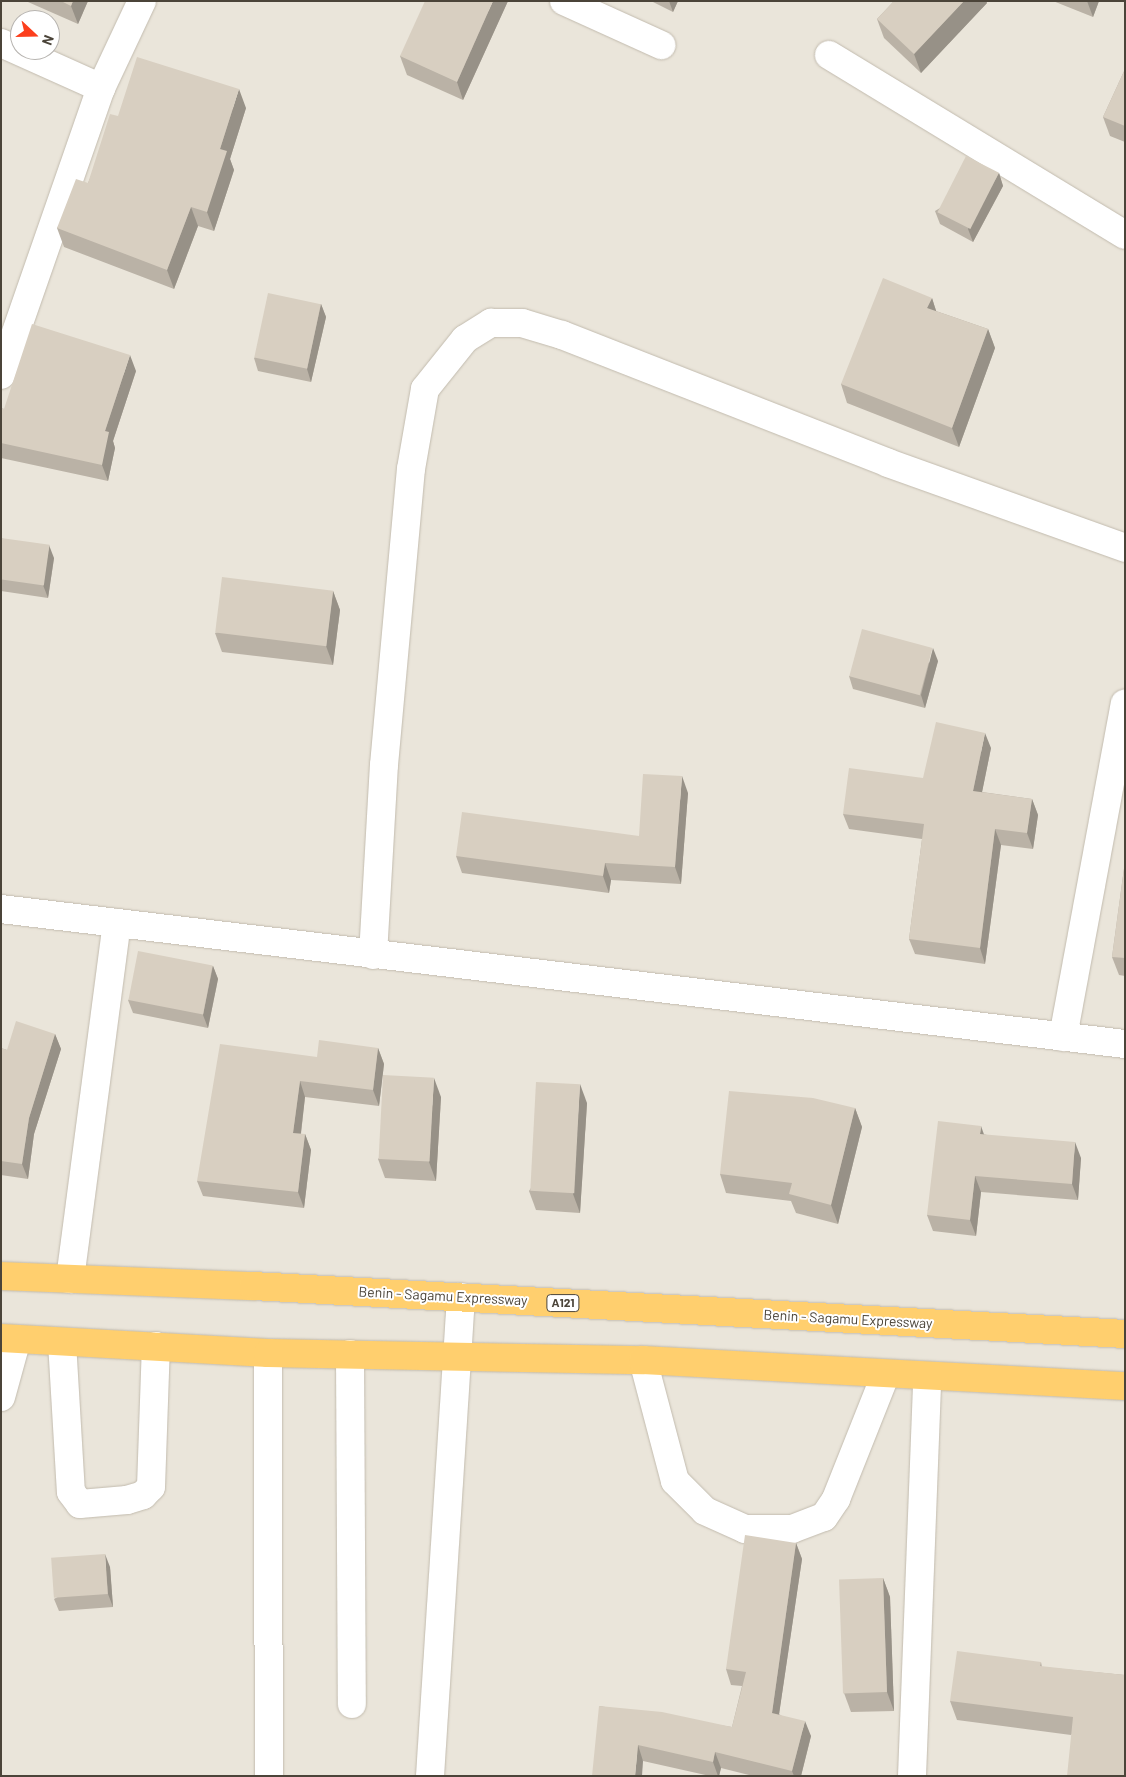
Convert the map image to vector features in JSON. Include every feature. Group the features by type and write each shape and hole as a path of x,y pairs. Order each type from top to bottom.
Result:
{"highway":[{"name":"Benin - Sagamu Expressway","path":"1,1276 461,1297 1125,1334"},
{"path":"9,1339 268,1353 643,1360 885,1376 1125,1386"}],"street":[{"path":"1,375 101,88 142,1"},
{"path":"564,1 661,45"},
{"path":"1,42 101,88"},
{"path":"829,55 1125,235"},
{"path":"373,955 385,746 411,468 425,389 465,338 491,323 522,323 562,335 888,463 1125,548"},
{"path":"1063,1037 1125,704"},
{"path":"1,909 1125,1044"},
{"path":"70,1279 117,924"},
{"path":"430,1776 461,1356 461,1297"},
{"path":"1,1398 9,1339"},
{"path":"62,1342 71,1492 80,1504 127,1500 143,1495 150,1487 156,1346"},
{"path":"268,1353 269,1776"},
{"path":"350,1354 352,1704"},
{"path":"643,1360 675,1481 705,1511 745,1528 792,1529 824,1517 836,1499 885,1376"},
{"path":"912,1776 927,1377"}],"shaded area":[{"path":"1,1 1125,1 1125,1776 1,1776"}],"building":[{"path":"61,1 73,1 71,6"},
{"path":"425,1 493,1 457,82 400,56"},
{"path":"894,1 964,1 914,54 877,19"},
{"path":"137,57 239,89 220,149 227,151 207,212 191,207 167,270 57,228 76,179 88,183 110,114 118,116"},
{"path":"1125,69 1125,126 1103,117"},
{"path":"966,156 999,173 970,229 937,212"},
{"path":"883,278 932,298 927,308 988,329 952,428 841,384"},
{"path":"268,293 321,304 307,369 254,358"},
{"path":"32,324 130,355 105,431 109,432 102,465 1,443 1,408 4,409"},
{"path":"1,538 50,545 44,585 1,579"},
{"path":"222,577 333,591 326,646 215,633"},
{"path":"862,629 933,648 920,695 849,676"},
{"path":"936,722 985,733 973,791 1032,799 1027,833 995,829 980,948 909,939 924,824 843,814 849,768 923,778"},
{"path":"643,774 682,776 675,867 605,863 603,876 456,856 462,812 639,836"},
{"path":"1125,861 1125,958 1112,957"},
{"path":"138,951 213,966 203,1015 128,1000"},
{"path":"16,1021 55,1034 29,1118 22,1164 1,1161 1,1048 7,1050"},
{"path":"319,1040 378,1048 373,1090 300,1081 293,1133 305,1134 298,1192 197,1181 220,1044 317,1057"},
{"path":"383,1075 434,1078 430,1162 379,1159"},
{"path":"536,1082 580,1084 574,1193 530,1191"},
{"path":"729,1091 813,1098 855,1108 831,1205 789,1194 792,1183 720,1174"},
{"path":"938,1121 981,1126 980,1134 1075,1142 1072,1184 975,1176 970,1220 927,1215"},
{"path":"745,1535 796,1543 772,1713 805,1721 792,1771 715,1752 713,1762 638,1745 635,1776 592,1776 599,1706 662,1712 732,1727 746,1672 726,1669"},
{"path":"105,1554 108,1594 54,1598 51,1558"},
{"path":"883,1578 887,1692 843,1693 839,1580"},
{"path":"957,1651 1041,1662 1040,1666 1125,1675 1125,1776 1067,1776 1073,1717 950,1701"}]}
